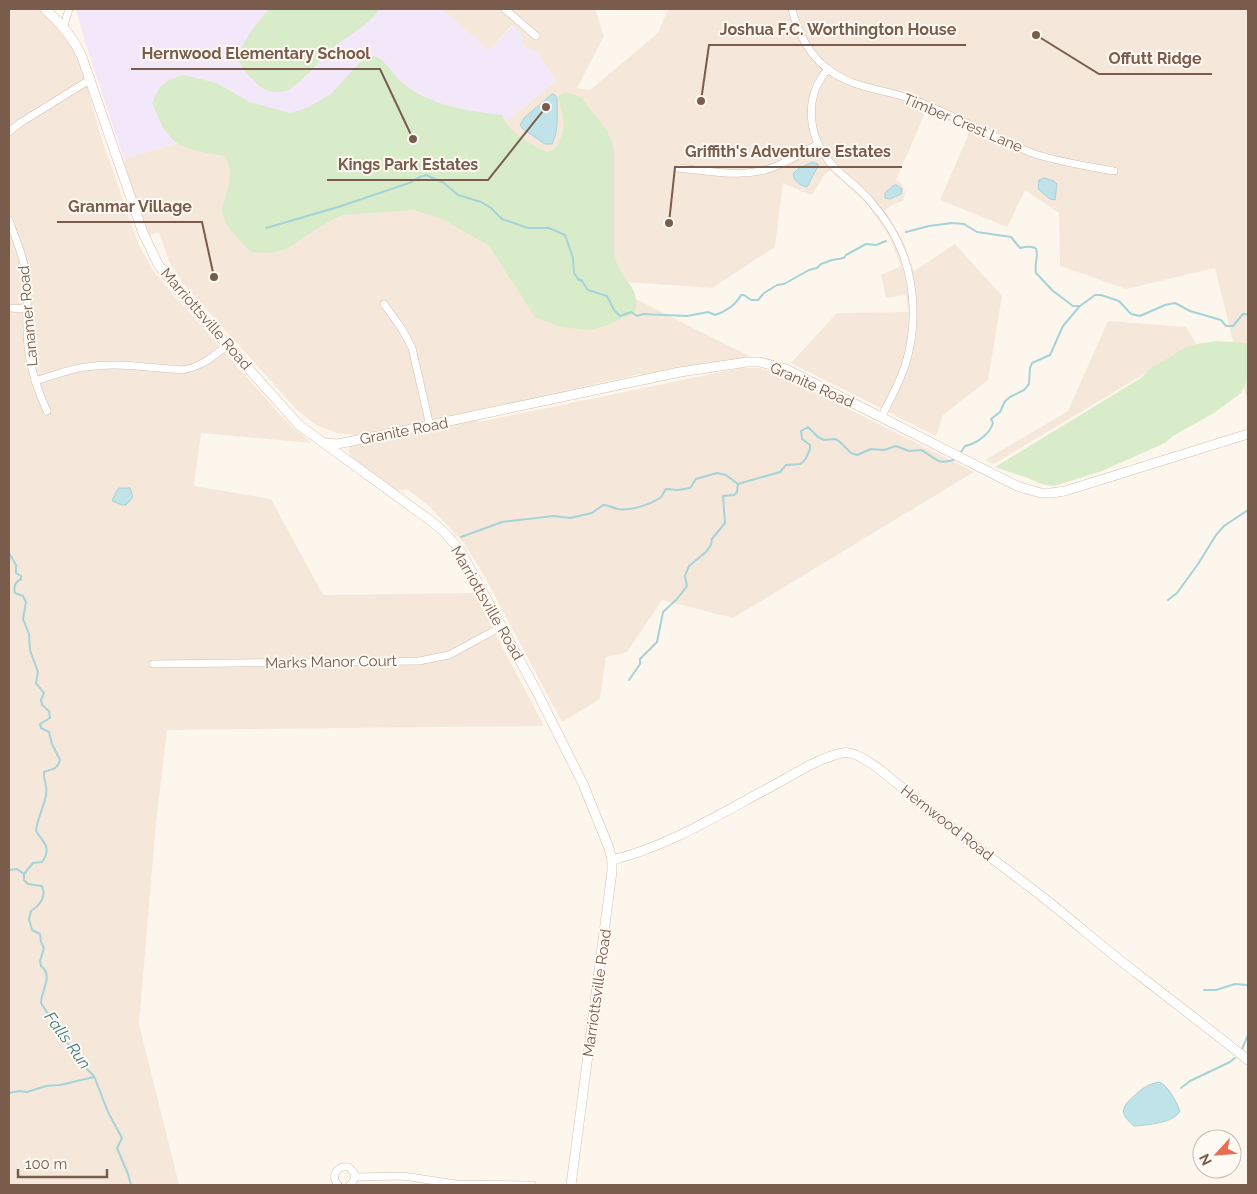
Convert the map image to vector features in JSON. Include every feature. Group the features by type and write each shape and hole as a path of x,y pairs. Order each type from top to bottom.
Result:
{"street":[{"name":"Marriottsville Road","path":"45,9 64,26 79,50 91,79 143,233 151,250 172,282 293,419 431,521 450,538 467,562 537,692 579,776 599,822 612,860 608,906 571,1185"},
{"path":"64,26 69,9"},
{"path":"505,9 536,36"},
{"name":"Timber Crest Lane","path":"792,9 802,39 817,60 849,82 923,104 1033,153 1069,163 1114,172"},
{"path":"828,69 817,83 812,102 812,124 818,144 836,169 861,191 883,216 899,245 909,276 913,316 909,349 899,381 881,418"},
{"path":"9,132 20,123 91,79"},
{"path":"679,168 734,173 760,171 783,163 818,144"},
{"name":"Lanamer Road","path":"9,220 26,272 28,288 28,348 35,381 47,411"},
{"path":"384,304 402,329 412,348 430,426"},
{"path":"9,308 27,310"},
{"path":"35,381 69,370 99,365 124,365 182,370 210,360 227,345"},
{"name":"Granite Road","path":"326,443 343,443 430,426 672,374 753,362 771,364 786,369 1017,486 1030,490 1051,493 1082,486 1248,434"},
{"name":"Marks Manor Court","path":"153,664 419,660 449,655 501,627"},
{"name":"Hernwood Road","path":"612,860 626,857 678,835 802,770 827,758 850,752 864,758 960,836 1032,888 1138,975 1248,1060"},
{"path":"338,1185 335,1182 334,1176 340,1167 349,1167 355,1177"},
{"path":"355,1177 403,1176 456,1184 532,1185"},
{"path":"350,1185 355,1177"}],"shaded area":[{"path":"9,9 37,9 44,12 70,41 84,74 100,134 138,243 152,269 282,417 311,443 201,433 194,486 271,499 323,595 474,593 544,726 167,730 156,823 139,1025 179,1185 9,1185"},
{"path":"76,9 442,9 489,51 513,25 520,32 524,46 532,51 537,51 556,81 501,125 263,117 124,159"},
{"path":"442,9 595,9 604,36 577,88 590,90 658,33 668,9 1248,9 1248,404 1215,268 1126,289 1060,266 1059,213 1025,190 1007,227 940,200 970,131 926,111 896,180 902,184 905,192 903,201 885,210 904,243 914,271 955,244 1002,296 988,380 943,415 936,436 791,363 837,313 908,312 906,295 886,298 881,275 901,266 888,234 867,204 830,170 825,174 813,194 810,195 783,183 775,247 712,288 598,280 753,358 699,367 698,364 641,376 641,374 369,434 337,433 316,425 297,410 182,282 169,261 159,232 148,236 126,172 124,159 263,117 501,125 556,81 537,51 532,51 524,46 521,35 512,25 489,51"},
{"path":"1108,321 1186,327 1196,343 994,464 985,460 1068,411"},
{"path":"741,368 758,368 781,375 974,472 733,618 662,600 627,652 606,657 600,699 562,722 481,570 464,543 429,506 407,489 395,491 351,457 349,453 351,445 478,418 479,422"}],"green space":[{"path":"269,9 378,9 372,18 360,29 335,46 297,84 285,91 274,92 257,84 244,70 239,60 241,48 245,41"},
{"path":"373,56 386,64 404,84 426,98 476,112 502,115 515,133 547,152 555,149 562,135 563,117 558,96 565,92 581,97 607,131 614,148 614,253 619,269 635,293 636,305 634,313 603,327 588,330 561,327 535,317 489,246 443,219 414,210 342,215 319,227 286,249 270,253 251,252 233,233 223,216 222,207 230,177 228,161 225,156 186,148 173,140 161,123 152,103 160,87 167,81 183,75 217,83 249,102 290,113 307,108 331,94 364,58"},
{"path":"1215,341 1248,343 1248,377 1241,393 1214,413 1173,436 1165,443 1102,471 1054,486 1041,484 995,467 1141,378 1153,366 1184,348"}],"water":[{"path":"552,94 557,98 557,127 552,144 545,144 520,125 524,118"},
{"path":"813,162 818,164 807,187 796,181 793,174 799,168"},
{"path":"1044,178 1057,184 1055,200 1050,199 1038,189 1039,180"},
{"path":"894,185 902,189 901,194 890,199 885,198 885,193"},
{"path":"119,488 130,488 133,497 126,505 112,501"},
{"path":"1159,1082 1169,1090 1180,1111 1177,1115 1166,1121 1134,1126 1124,1114 1126,1104 1142,1089"}],"waterway":[{"path":"266,228 338,207 409,183 426,175 444,183 458,195 481,202 491,208 502,219 528,228 549,228 565,235 573,258 574,273 578,279 582,281 588,290 607,296 614,310 620,316 631,312 637,316 643,314 687,316 708,312 715,315 730,308 741,295 751,300 758,300 764,293 777,285 784,284 809,270 817,268 821,264 844,258 866,244 876,245 886,241"},
{"path":"906,232 952,223 964,224 977,232 1011,237 1020,248 1033,247 1036,249 1036,273 1053,291 1073,306 1080,306 1095,295 1101,295 1119,301 1131,314 1140,316 1165,305 1175,303 1190,311 1221,320 1226,326 1233,326 1243,314 1248,314"},
{"path":"961,452 965,446 978,441 986,435 993,423 991,419 1000,412 1005,401 1024,390 1029,384 1032,363 1050,355 1063,326 1079,307"},
{"path":"461,537 502,522 554,516 570,518 592,513 603,505 618,509 640,507 660,498 666,489 690,488 696,479 717,473 726,475 738,484 780,472 786,465 800,464 806,458 810,445 802,439 801,431 808,427 818,437 824,440 835,439 851,453 857,455 871,449 884,450 896,446 909,451 921,450 944,462 956,459"},
{"path":"629,680 640,664 640,659 657,642 663,612 687,586 685,576 689,566 706,552 711,545 712,539 725,523 723,496 734,495 737,492 738,484"},
{"path":"1168,600 1177,593 1216,535 1224,526 1248,510"},
{"name":"Falls Run","path":"9,553 16,565 16,573 21,576 21,579 15,585 14,591 23,596 26,602 23,619 29,634 30,650 38,672 36,683 44,693 41,700 42,705 49,711 50,718 40,724 41,728 49,732 52,744 60,760 55,768 44,772 45,800 36,831 46,846 45,857 42,862 33,863 24,874 24,880 28,884 42,886 44,894 42,900 31,911 29,919 32,930 40,934 44,948 40,961 47,979 41,1003 63,1038 94,1076 108,1112 122,1138 117,1148 131,1185"},
{"path":"9,870 17,869 24,874"},
{"path":"1204,990 1216,990 1235,984 1248,985"},
{"path":"1242,1049 1248,1035"},
{"path":"1181,1088 1190,1081 1235,1058"},
{"path":"9,1093 27,1092 46,1086 60,1085 94,1077"}],"place":[{"name":"Offutt Ridge","path":"1036,35"},
{"name":"Joshua F.C. Worthington House","path":"701,101"},
{"name":"Kings Park Estates","path":"546,107"},
{"name":"Hernwood Elementary School","path":"413,139"},
{"name":"Griffith's Adventure Estates","path":"669,223"},
{"name":"Granmar Village","path":"214,277"}]}
